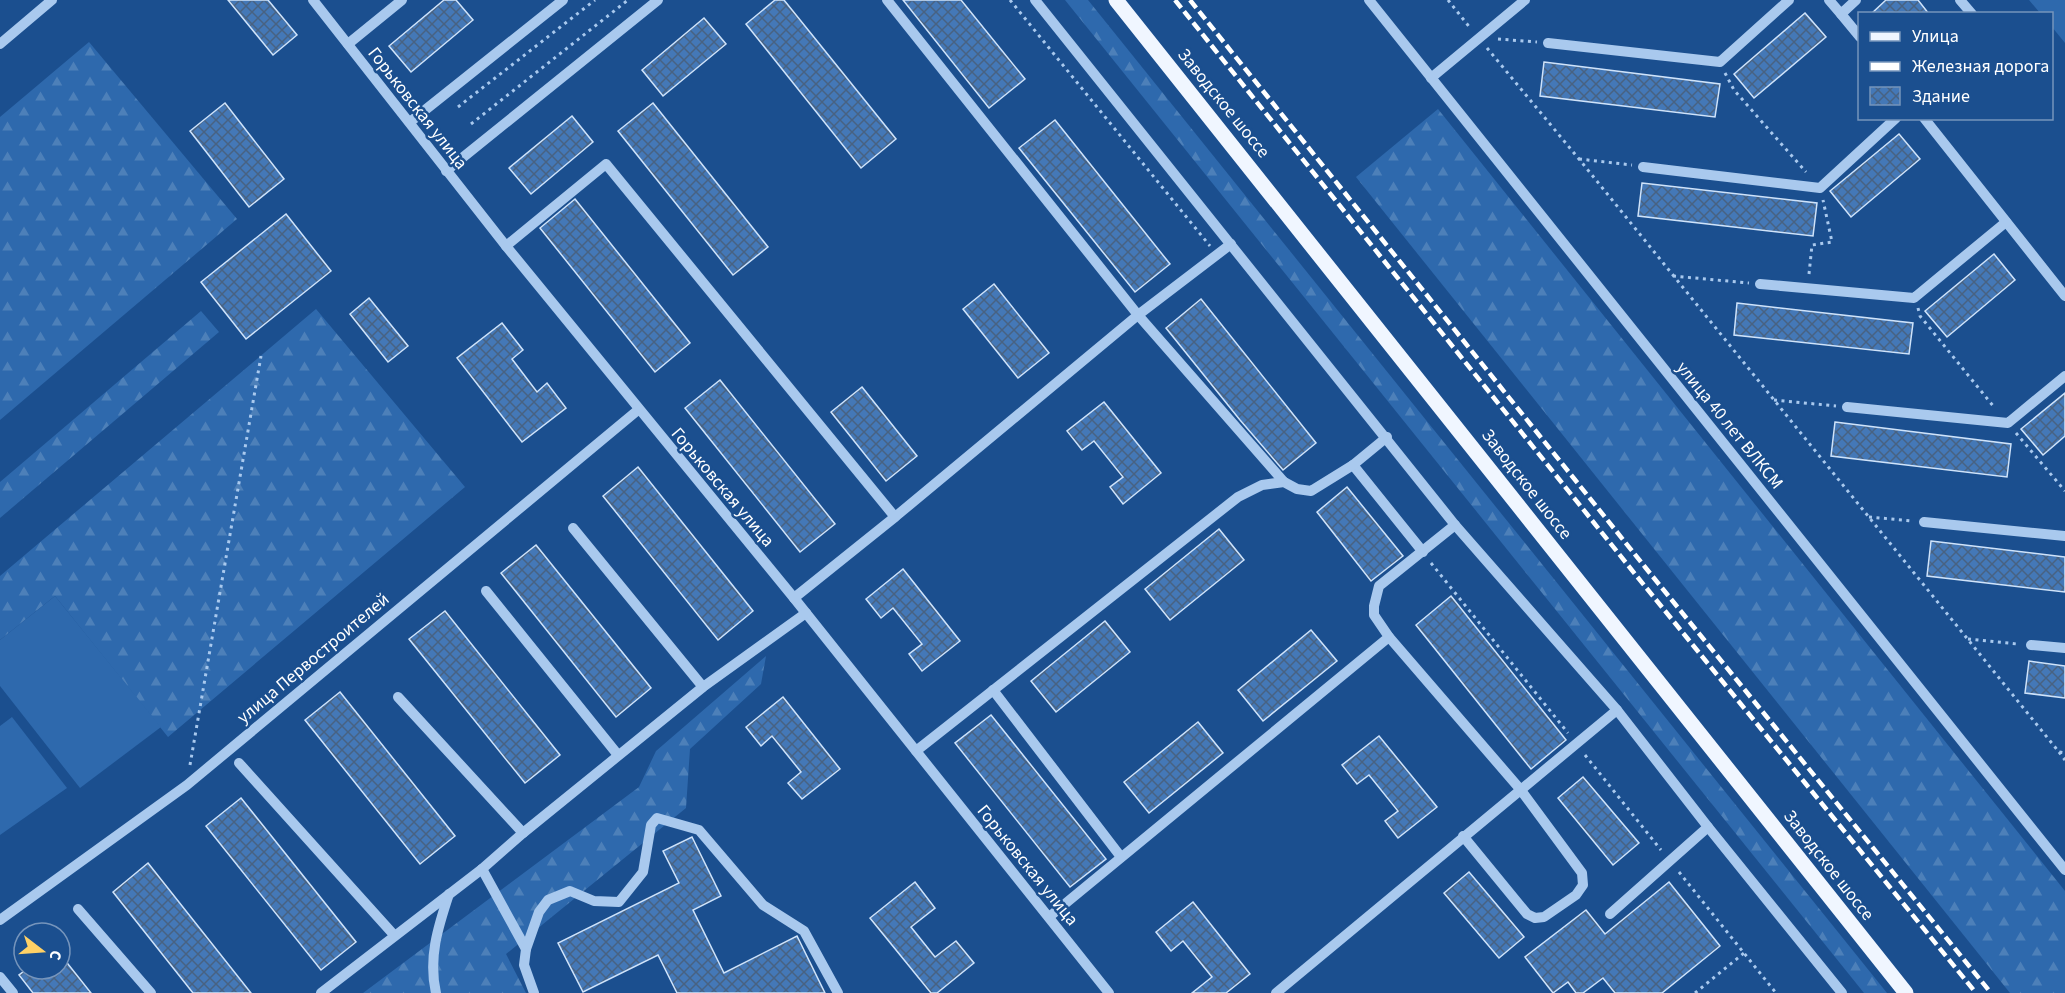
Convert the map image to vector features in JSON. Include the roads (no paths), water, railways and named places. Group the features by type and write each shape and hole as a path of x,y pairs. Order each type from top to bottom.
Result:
{"main road":[{"name":"Заводское шоссе","path":"1116,0 1906,993"}],"street":[{"path":"0,44 52,0"},
{"name":"Горьковская улица","path":"313,0 506,246 794,598 1109,993"},
{"path":"348,44 402,0"},
{"path":"410,122 563,0"},
{"path":"446,171 460,157 658,0"},
{"path":"887,0 1138,315 1284,482 1297,489 1311,491 1353,465 1386,437"},
{"path":"1035,0 1455,525 1617,710 1842,993"},
{"name":"улица 40 лет ВЛКСМ","path":"1369,0 2065,870"},
{"path":"1431,78 1525,0"},
{"path":"1548,43 1720,62 1789,0"},
{"path":"1829,0 1858,35"},
{"path":"1841,14 1856,0"},
{"path":"1960,0 1970,12"},
{"path":"1643,167 1820,188 1894,120"},
{"path":"1926,120 2065,296"},
{"path":"506,246 606,164 895,517"},
{"path":"1760,284 1914,298 2006,222"},
{"path":"794,598 1138,315 1231,244"},
{"path":"1846,407 2007,423 2065,376"},
{"name":"улица Первостроителей","path":"0,920 187,785 638,410"},
{"path":"1353,465 1423,552"},
{"path":"916,750 1238,497 1262,485 1284,482"},
{"path":"1924,522 2065,536"},
{"path":"1455,525 1379,586 1374,615 1389,638 1521,789 1582,873 1583,885 1576,895 1544,917 1535,918 1527,914 1463,836"},
{"path":"573,528 703,687"},
{"path":"486,591 618,755"},
{"path":"321,993 482,869 703,687 806,613"},
{"path":"1049,917 1389,638"},
{"path":"2031,645 2065,648"},
{"path":"993,690 1121,857"},
{"path":"398,697 523,833"},
{"path":"1276,993 1617,710"},
{"path":"239,764 394,936"},
{"path":"534,993 524,965 526,950 539,912 548,900 570,891 594,901 619,902 643,872 651,825 657,818 699,830 763,905 804,931 838,993"},
{"path":"1610,914 1708,827"},
{"path":"482,869 526,950"},
{"path":"436,993 432,977 435,939 449,894"},
{"path":"78,909 151,993"},
{"path":"0,977 13,993"}],"railway":[{"path":"1175,0 1635,574 1976,993"},
{"path":"1190,0 1645,567 1991,993"}]}
